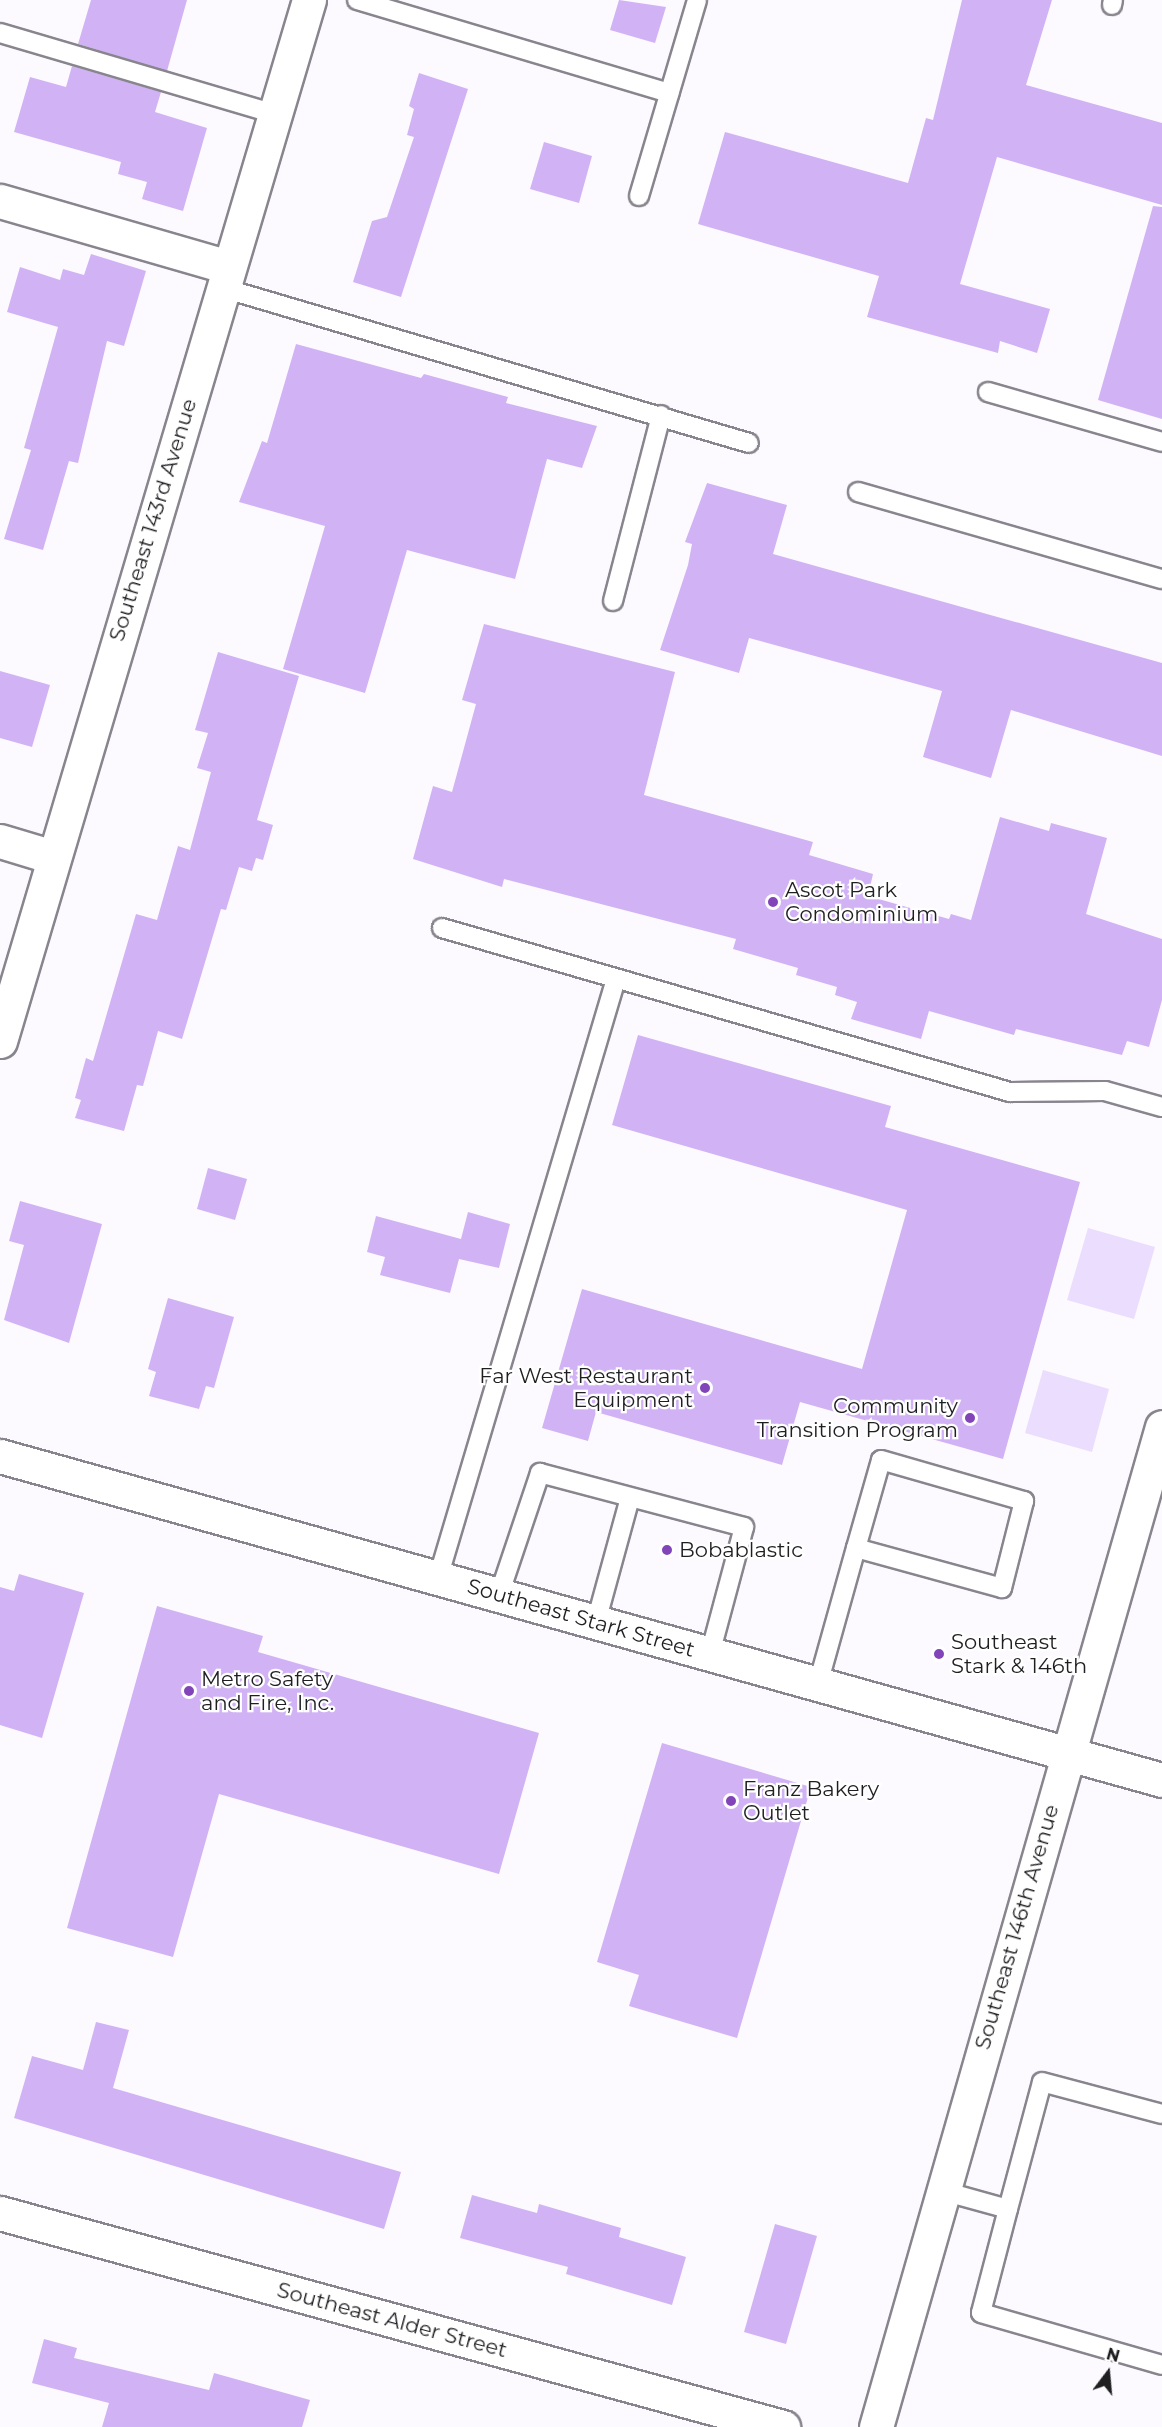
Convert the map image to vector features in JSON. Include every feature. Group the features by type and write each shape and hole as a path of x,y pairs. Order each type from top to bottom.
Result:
{"street":[{"name":"Southeast 143rd Avenue","path":"0,1041 309,0"},
{"path":"0,201 226,277"},
{"path":"0,841 53,857"},
{"name":"Southeast 146th Avenue","path":"876,2427 1066,1754 1162,1427"},
{"name":"Southeast Stark Street","path":"0,1456 1162,1780"},
{"name":"Southeast Alder Street","path":"0,2213 783,2427"}],"lane":[{"path":"357,0 669,93"},
{"path":"639,196 697,0"},
{"path":"0,33 275,114"},
{"path":"226,277 749,443"},
{"path":"988,393 1162,442"},
{"path":"612,601 661,415"},
{"path":"858,492 1162,579"},
{"path":"442,928 1010,1092 1106,1091 1162,1107"},
{"path":"438,1578 616,979"},
{"path":"818,1684 880,1460 1024,1501 1002,1588 856,1548"},
{"path":"499,1595 540,1473 744,1527 710,1654"},
{"path":"596,1622 630,1498"},
{"path":"1162,2114 1042,2082 981,2313 1162,2365"},
{"path":"943,2191 1008,2209"}],"shaded area":[{"path":"1088,1228 1155,1247 1134,1319 1067,1300"},
{"path":"1043,1370 1109,1389 1092,1452 1025,1433"}],"building":[{"path":"91,0 187,0 167,71 78,44"},
{"path":"619,0 666,7 655,43 610,30"},
{"path":"962,0 1052,0 1026,85 1162,123 1162,205 997,157 960,284 1050,309 1037,353 1000,341 998,353 867,317 879,276 698,224 725,132 908,183 926,118 933,120"},
{"path":"72,66 161,92 155,112 207,128 183,211 142,199 147,182 118,174 121,162 14,132 30,77 66,87"},
{"path":"419,73 468,89 401,297 353,282 372,221 387,217 414,137 407,135 414,109 409,106"},
{"path":"544,142 592,156 579,203 530,189"},
{"path":"1153,206 1162,207 1162,419 1098,400"},
{"path":"91,254 146,271 124,346 107,341 78,463 69,461 43,550 4,539 31,450 24,448 58,327 7,312 20,267 60,280 63,269 84,275"},
{"path":"296,344 421,378 424,374 508,397 506,403 597,426 582,468 547,459 515,579 407,550 365,693 283,669 325,526 239,502 262,441 267,443"},
{"path":"707,483 787,505 773,554 1162,663 1162,756 1011,710 991,778 923,757 942,691 749,638 739,673 660,650 688,565 692,544 685,542"},
{"path":"484,624 675,672 644,795 813,842 809,855 873,874 868,896 949,919 951,914 971,920 1000,817 1049,831 1051,823 1107,838 1086,914 1162,939 1162,1000 1149,1047 1127,1041 1122,1055 1016,1029 1014,1035 929,1011 921,1039 851,1019 857,1002 835,995 837,987 796,975 798,968 733,949 736,939 504,879 502,887 413,859 433,786 452,792 476,704 462,700"},
{"path":"218,652 299,676 257,820 273,825 263,860 256,858 252,871 239,867 226,910 221,909 182,1039 158,1031 143,1086 137,1085 124,1131 75,1118 81,1100 75,1098 86,1058 93,1061 136,914 157,920 178,846 190,850 211,772 197,768 208,733 195,730"},
{"path":"0,671 50,685 32,747 0,738"},
{"path":"638,1035 891,1106 885,1127 1080,1182 1003,1459 800,1402 782,1465 596,1412 588,1441 542,1428 582,1289 862,1369 907,1210 612,1125"},
{"path":"208,1168 247,1179 235,1220 197,1209"},
{"path":"20,1201 102,1224 69,1343 4,1320 24,1245 9,1241"},
{"path":"468,1212 510,1224 499,1268 459,1259 450,1293 380,1275 385,1257 367,1252 376,1216 461,1239"},
{"path":"168,1298 234,1317 214,1388 206,1386 199,1409 149,1396 156,1372 148,1369"},
{"path":"19,1574 84,1593 42,1738 0,1725 0,1587 14,1591"},
{"path":"157,1606 263,1636 258,1652 539,1733 499,1874 219,1794 173,1957 67,1928"},
{"path":"662,1743 811,1787 737,2038 629,2006 639,1975 597,1962"},
{"path":"96,2022 129,2030 113,2088 401,2172 384,2229 14,2118 32,2056 83,2070"},
{"path":"472,2195 537,2213 539,2204 621,2228 619,2237 686,2257 672,2305 566,2274 568,2267 460,2238"},
{"path":"775,2224 817,2236 786,2344 744,2332"},
{"path":"44,2339 77,2348 74,2358 209,2390 214,2373 310,2400 302,2427 102,2427 109,2403 32,2383"}],"place":[{"name":"Ascot Park Condominium","path":"773,902"},
{"name":"Far West Restaurant Equipment","path":"705,1388"},
{"name":"Community Transition Program","path":"970,1418"},
{"name":"Bobablastic","path":"667,1550"},
{"name":"Southeast Stark & 146th","path":"939,1654"},
{"name":"Metro Safety and Fire, Inc.","path":"189,1691"},
{"name":"Franz Bakery Outlet","path":"731,1801"}]}
